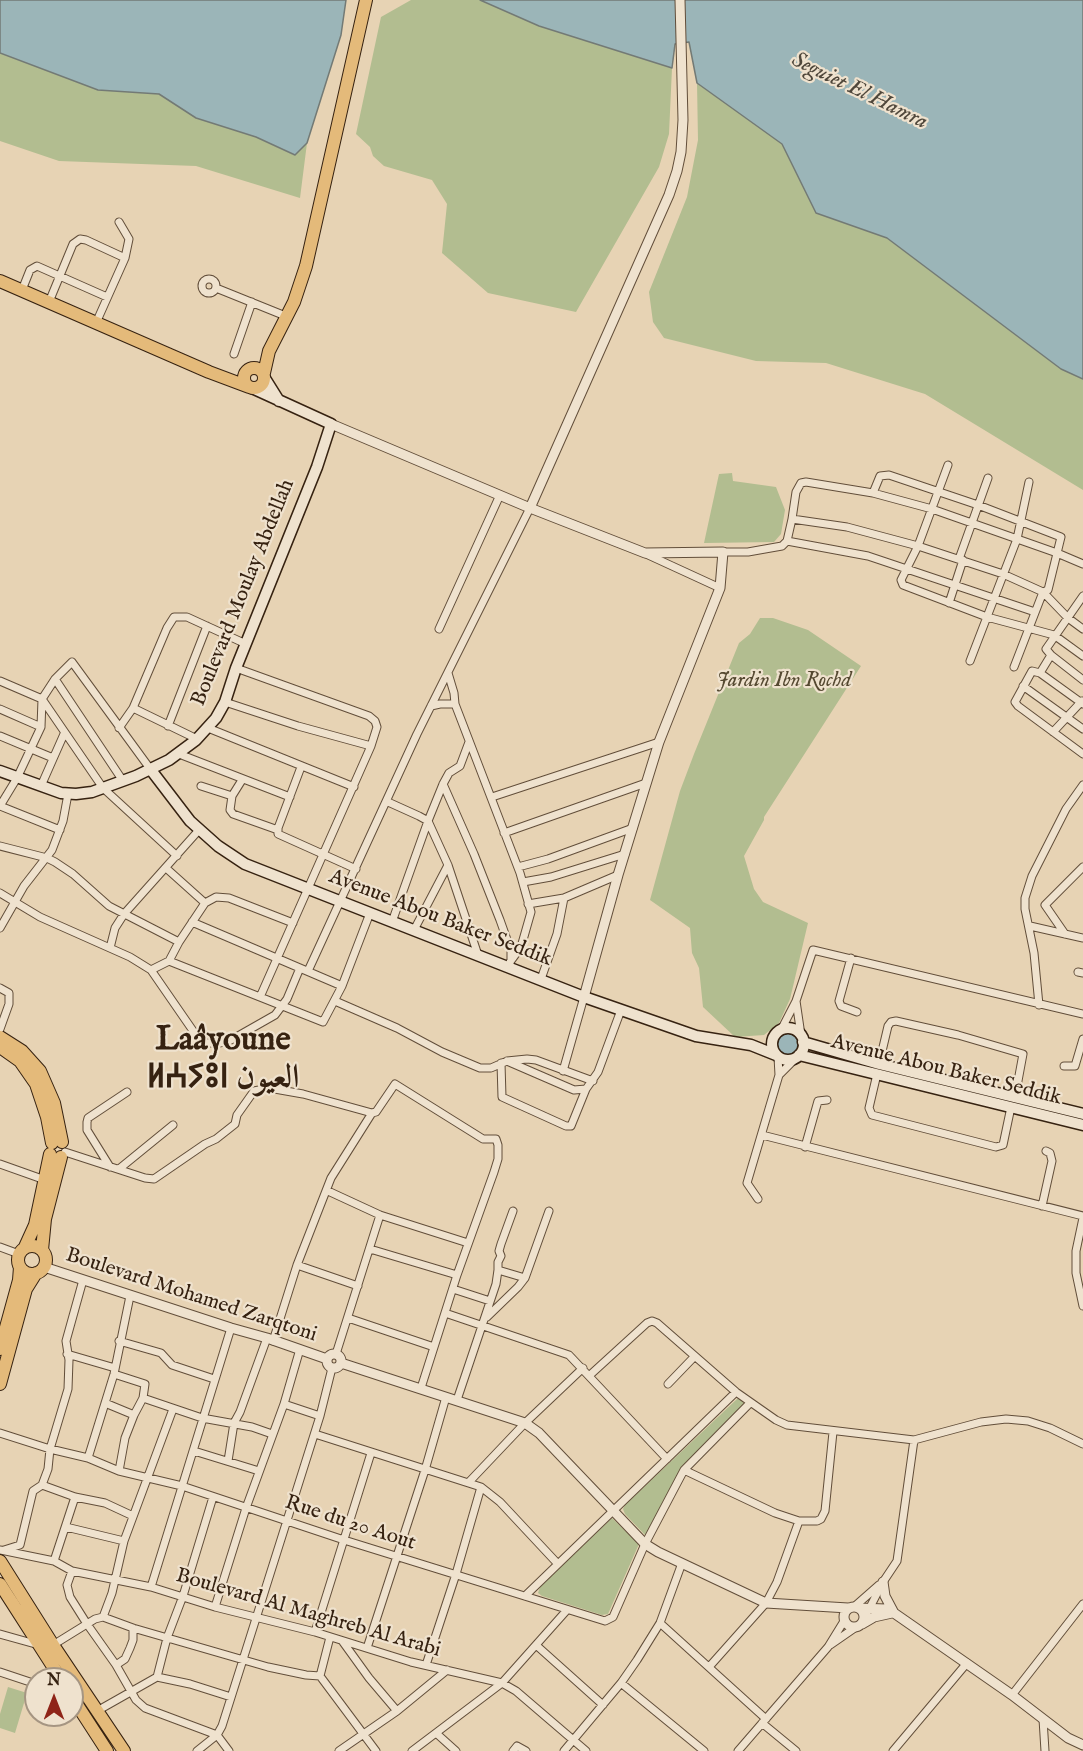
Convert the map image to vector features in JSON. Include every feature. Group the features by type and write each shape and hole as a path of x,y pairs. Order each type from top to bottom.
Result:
{"main road":[{"path":"251,387 262,384 269,351 288,317 312,244 366,0"},
{"path":"0,281 209,372 251,387 332,424"},
{"path":"251,387 244,380 247,370 269,351"},
{"path":"209,372 257,368 264,375 279,401"},
{"name":"Boulevard Moulay Abdellah","path":"0,771 68,794 83,794 150,770 178,754 208,728 225,702 236,668 332,424"},
{"name":"Avenue Abou Baker Seddik","path":"150,770 181,812 199,830 245,864 478,955 510,965 584,998 696,1036 751,1045 777,1056"},
{"path":"751,1045 778,1032 790,1029 802,1039 798,1056 787,1060 777,1056 772,1042 778,1032"},
{"path":"0,1037 22,1051 40,1071 54,1103 58,1150 45,1219 42,1250 46,1258 26,1289 0,1384"},
{"name":"Avenue Abou Baker Seddik","path":"802,1039 878,1069"},
{"path":"0,1047 20,1061 32,1076 58,1150 45,1180 34,1225 18,1263 19,1280 0,1349"},
{"name":"Avenue Abou Baker Seddik","path":"798,1056 878,1069 1013,1102 1083,1114"},
{"name":"Avenue Abou Baker Seddik","path":"1013,1102 1083,1125"},
{"path":"22,1250 34,1246 42,1250"},
{"path":"20,1267 27,1273 40,1270"},
{"path":"1,1554 53,1645 124,1751"},
{"path":"0,1584 53,1667"},
{"path":"84,1716 107,1751"}],"street":[{"path":"309,971 431,706 530,508 669,195 677,171 683,136 680,0"},
{"path":"96,323 125,258 129,239 119,222"},
{"path":"49,302 73,244 80,239 125,258"},
{"path":"22,290 30,270 34,267 41,267 107,297"},
{"path":"216,288 288,317"},
{"path":"234,354 252,302"},
{"path":"332,424 530,508 645,553 720,588"},
{"path":"948,465 918,546 901,580 903,585 987,617 1054,635 1083,656"},
{"path":"873,493 880,476 884,474 978,505 1061,537 1048,590 1043,592 1014,667"},
{"path":"949,603 988,478"},
{"path":"645,553 775,549 787,541 796,492 801,483 806,482 873,493 932,509 1083,564"},
{"path":"970,661 1017,539 1029,482"},
{"path":"439,629 500,495"},
{"path":"792,519 847,526 1004,574 1043,592 1083,629"},
{"path":"787,541 868,556 1035,612"},
{"path":"563,1071 624,854 659,742 720,588 723,552"},
{"path":"1083,597 1046,649 1083,680"},
{"path":"119,728 132,708 172,620 177,616 183,616 246,644"},
{"path":"168,726 207,626"},
{"path":"1040,673 1051,655"},
{"path":"60,830 0,806 17,778 41,727 42,699 70,662 75,663 150,770"},
{"path":"236,668 369,716 375,721 377,727 354,787 260,997"},
{"path":"1053,732 1082,702 1040,673 1032,671 1016,704 1053,732 1083,754"},
{"path":"448,673 455,704 518,867 531,912 521,947 510,965"},
{"path":"55,679 123,781"},
{"path":"0,681 42,699 64,734 104,788 177,856"},
{"path":"1023,686 1083,729"},
{"path":"225,702 298,726 371,746"},
{"path":"431,706 455,704"},
{"path":"132,708 197,739"},
{"path":"0,709 41,727"},
{"path":"208,728 354,787"},
{"path":"392,922 443,784 449,773 460,766 470,742 467,733"},
{"path":"40,786 64,734"},
{"path":"0,736 53,758"},
{"path":"492,797 659,742"},
{"path":"178,754 290,797"},
{"path":"301,767 278,830 280,836 356,869"},
{"path":"242,780 232,796 230,810 233,814 278,830"},
{"path":"504,833 646,783"},
{"path":"443,784 500,920 511,951 510,965"},
{"path":"1039,1005 1030,926 1025,909 1028,886 1066,809 1083,785"},
{"path":"201,786 232,796"},
{"path":"0,927 24,886 47,858 60,830 68,794"},
{"path":"388,802 428,822 448,865 478,955"},
{"path":"518,867 548,859 633,828"},
{"path":"110,948 115,928 124,914 199,830"},
{"path":"0,846 47,858 73,873 109,906 179,942"},
{"path":"523,882 551,877 624,854"},
{"path":"414,930 448,865"},
{"path":"1065,934 1045,905 1083,867"},
{"path":"166,868 205,903"},
{"path":"528,904 564,898 618,875"},
{"path":"0,893 40,917 110,948 151,970 198,1038 205,1043 220,1043 244,1034 276,1015 283,1006 300,968"},
{"path":"151,970 169,962 192,922 205,903 212,898 222,897 293,923"},
{"path":"541,979 557,934 564,898"},
{"path":"169,962 323,1022 342,986 370,913"},
{"path":"192,922 342,986"},
{"path":"1030,926 1083,938"},
{"path":"778,1032 796,1001 813,950 1083,1014"},
{"path":"851,958 839,1001 841,1006 857,1012"},
{"path":"0,988 9,993 9,1004 0,1029"},
{"path":"335,1001 480,1068 490,1068 504,1062 536,1060 594,1081"},
{"path":"796,1001 802,1039"},
{"path":"504,1062 502,1097 566,1126 571,1126 586,1089 594,1081 621,1010"},
{"path":"896,1021 958,1035 1023,1054 1003,1145 996,1147 872,1115 869,1108 878,1069 891,1022 896,1021"},
{"path":"1064,1066 1076,1066 1083,1039"},
{"path":"758,1199 747,1183 779,1075 777,1056"},
{"path":"779,1075 798,1056"},
{"path":"504,1062 574,1090 586,1089"},
{"path":"228,1461 234,1423 270,1339 297,1265 339,1164 394,1084 483,1139 496,1139 498,1159 457,1275 421,1388"},
{"path":"58,1150 148,1179 157,1178 235,1124 237,1115 254,1091 269,1088 303,1094 372,1113"},
{"path":"110,1167 87,1130 87,1122 88,1118 127,1092"},
{"path":"805,1147 818,1101 827,1100"},
{"path":"119,1169 173,1125"},
{"path":"762,1135 1083,1217 1076,1251 1076,1273 1083,1306"},
{"path":"1042,1206 1053,1161 1050,1153 1046,1152"},
{"path":"0,1164 45,1180"},
{"path":"328,1191 380,1215 468,1243"},
{"path":"485,1318 525,1278 549,1210"},
{"path":"458,1400 496,1284 498,1262 501,1256 499,1251 513,1211"},
{"path":"336,1354 380,1215"},
{"path":"0,1247 22,1250"},
{"path":"370,1250 457,1275"},
{"path":"297,1265 358,1286"},
{"name":"Boulevard Mohamed Zarqtoni","path":"40,1270 83,1280 327,1359"},
{"path":"498,1270 525,1278"},
{"path":"1,1554 20,1545 33,1491 42,1485 48,1470 50,1449 68,1389 68,1333 83,1280"},
{"path":"453,1289 490,1301"},
{"path":"88,1458 114,1371 130,1296"},
{"path":"445,1313 562,1352 575,1359 667,1459"},
{"path":"348,1318 434,1347"},
{"path":"590,1375 652,1321 750,1403 788,1425 914,1440 981,1422 1006,1419 1028,1421 1083,1444"},
{"path":"151,1587 231,1328"},
{"path":"119,1341 161,1353 176,1367 214,1379"},
{"path":"215,1607 246,1508 284,1404 300,1349"},
{"path":"67,1354 145,1384 143,1398 125,1438 119,1471"},
{"path":"336,1354 330,1355 327,1365 421,1388 525,1423 539,1433 645,1544 766,1603 870,1608 894,1613 1012,1695 1068,1738 1083,1745"},
{"path":"197,1751 217,1735 222,1726 340,1358 336,1354"},
{"path":"668,1384 693,1357"},
{"path":"469,1482 525,1423 583,1368"},
{"path":"525,1596 736,1392"},
{"path":"367,1648 425,1470 446,1397"},
{"path":"143,1398 202,1418 234,1423 272,1434"},
{"path":"105,1402 134,1415"},
{"path":"645,1544 684,1470 750,1403"},
{"path":"284,1404 320,1416"},
{"path":"103,1617 112,1593 124,1541 172,1409"},
{"path":"684,1470 775,1513 799,1521 817,1521 824,1516 833,1432"},
{"name":"Rue du 20 Aout","path":"0,1433 88,1458 119,1471 182,1486 601,1621 611,1619 645,1544"},
{"path":"315,1434 481,1487 500,1502 557,1563"},
{"path":"861,1624 883,1582 895,1566 900,1553 914,1440"},
{"path":"194,1451 259,1471"},
{"path":"315,1632 371,1453"},
{"path":"42,1485 75,1497 105,1503 133,1516"},
{"path":"426,1665 481,1487"},
{"path":"54,1561 75,1497"},
{"path":"157,1677 166,1638 183,1596 213,1497"},
{"path":"709,1667 766,1603 777,1582 799,1521"},
{"path":"66,1527 124,1541"},
{"name":"Boulevard Al Maghreb Al Arabi","path":"1,1554 54,1561 72,1571 151,1587 426,1665 502,1683 524,1698 586,1751"},
{"path":"564,1751 621,1683 660,1623 682,1563"},
{"path":"72,1571 68,1591 131,1692 145,1708 217,1735 229,1751"},
{"path":"738,1751 828,1647 844,1620 844,1613 854,1608 883,1582"},
{"path":"883,1582 885,1596 894,1613"},
{"path":"1012,1695 1083,1604"},
{"path":"817,1607 844,1620 848,1626 861,1624"},
{"path":"854,1608 864,1613 861,1624"},
{"path":"412,1751 502,1683 567,1610"},
{"path":"828,1647 874,1617 894,1613"},
{"path":"53,1645 95,1618 103,1617 243,1660 292,1673 320,1676 376,1751"},
{"path":"660,1623 796,1751"},
{"path":"116,1665 125,1659 133,1640 133,1628"},
{"path":"0,1634 39,1645"},
{"path":"320,1676 330,1637"},
{"path":"343,1641 369,1678 397,1711"},
{"path":"536,1645 603,1705"},
{"path":"893,1751 967,1663"},
{"path":"339,1751 397,1711 447,1670"},
{"path":"0,1672 24,1680"},
{"path":"97,1711 157,1677 190,1684 231,1697"},
{"path":"621,1683 704,1751"},
{"path":"1043,1719 1045,1751"},
{"path":"436,1733 456,1751"},
{"path":"513,1751 517,1746 526,1751"}],"green space":[{"path":"411,0 480,0 539,26 672,68 669,134 659,167 576,312 488,293 442,253 447,204 432,180 384,166 373,156 370,147 356,134 381,17"},
{"path":"0,53 98,90 159,94 196,118 256,137 294,155 307,143 300,198 196,166 59,161 0,141"},
{"path":"697,83 782,144 816,213 887,238 1061,369 1083,379 1083,490 925,394 826,363 756,361 664,338 653,322 649,292 687,197 698,140"},
{"path":"732,473 733,481 776,487 785,510 781,534 774,542 704,543 719,474"},
{"name":"Jardin Ibn Rochd","path":"760,618 773,618 808,630 861,666 764,817 744,856 754,889 763,902 808,923 790,999 779,1023 764,1035 735,1037 703,1007 699,968 692,953 690,928 650,900 680,791 694,754 739,643 750,634"},
{"path":"737,1399 742,1399 744,1404 742,1408 681,1467 652,1531 645,1535 625,1514 623,1509 625,1505"},
{"path":"612,1518 639,1544 608,1614 602,1615 538,1593 540,1587"},
{"path":"8,1687 24,1692 24,1703 15,1733 0,1728 0,1714"}],"water":[{"path":"0,0 346,0 341,35 307,143 295,155 256,137 196,118 159,94 98,90 0,53"},
{"name":"Seguiet El Hamra","path":"480,0 1083,0 1083,379 1061,369 887,238 816,213 782,144 697,83 689,42 675,44 672,68 539,26"},
{"path":"783,1033 791,1033 798,1040 798,1048 791,1055 783,1055 776,1048 776,1040"}],"district":[{"name":"Laâyoune ⵍⵄⵢⵓⵏ العيون","path":"223,1061"}]}
